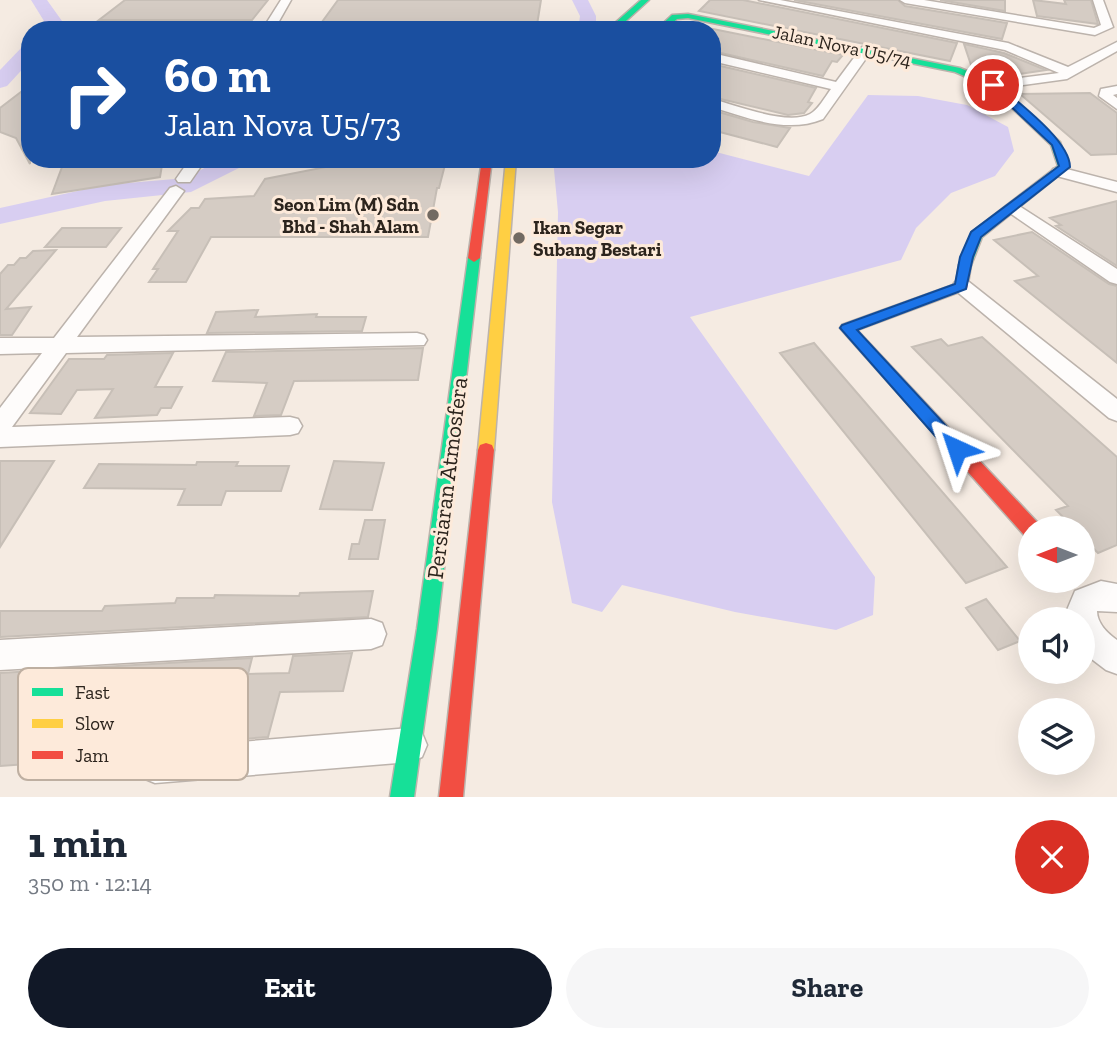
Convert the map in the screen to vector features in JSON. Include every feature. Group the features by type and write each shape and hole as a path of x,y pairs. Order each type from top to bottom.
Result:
{"street":[{"path":"273,21 286,0"},
{"path":"621,21 645,0"},
{"path":"637,21 659,0"},
{"path":"764,0 1008,47 1071,73"},
{"path":"905,0 1017,13 1095,32 1107,30 1098,0"},
{"path":"1008,47 1017,13"},
{"name":"Jalan Nova U5/74","path":"670,21 675,17 688,16 714,21"},
{"path":"1103,16 1117,17"},
{"name":"Jalan Nova U5/74","path":"721,22 957,70 993,85"},
{"path":"993,85 1040,80 1071,73 1115,48"},
{"path":"721,105 782,121 804,122 818,116 866,50"},
{"path":"721,59 838,87"},
{"path":"962,286 967,257 976,235 1064,167 1064,160 1056,144 993,85"},
{"path":"1117,90 1106,92 1106,96 1117,105"},
{"path":"0,425 192,168"},
{"name":"Persiaran Atmosfera","path":"402,797 427,629 486,168"},
{"name":"Persiaran Atmosfera","path":"451,797 483,488 510,168"},
{"path":"1059,172 1117,187"},
{"path":"1013,207 1117,278"},
{"path":"962,286 847,328 1019,516"},
{"path":"962,286 1117,412"},
{"path":"0,346 416,340"},
{"path":"0,437 290,426"},
{"path":"1091,603 1096,643 1117,659"},
{"path":"0,655 371,634"},
{"path":"248,759 410,746"}],"shaded area":[{"path":"868,95 918,96 967,105 1008,127 1014,151 995,176 951,193 916,228 901,260 690,317 875,577 873,615 836,630 735,612 622,585 602,612 572,603 552,502 558,212 554,168 721,168 721,153 809,176"}],"building":[{"path":"125,0 268,0 252,20 99,20"},
{"path":"338,0 541,0 538,21 323,21"},
{"path":"710,0 743,0 957,43 950,61 699,11"},
{"path":"794,0 898,0 905,6 1007,23 1002,39"},
{"path":"940,0 1005,0 1005,11"},
{"path":"1033,0 1066,4 1064,0 1091,0 1098,24 1037,16"},
{"path":"721,31 843,55 837,62 832,61 823,76 721,53"},
{"path":"964,44 1004,53 1046,70 1000,77 994,71 971,65"},
{"path":"721,66 816,88 808,102 812,103 804,113 788,115 721,99"},
{"path":"21,92 21,147 16,138 0,132 0,108"},
{"path":"1090,93 1117,113 1117,154 1091,155 1020,94"},
{"path":"721,113 753,122 790,128 777,147 721,132"},
{"path":"62,168 162,168 160,177 52,194"},
{"path":"321,168 444,168 437,188 428,237 211,237 186,282 149,282 158,269 153,269 178,231 168,231 191,208 199,208 205,199 254,196 265,179"},
{"path":"1117,201 1117,266 1056,226 1061,225 1050,218"},
{"path":"62,228 121,228 106,247 45,247"},
{"path":"1032,232 1109,284 1117,286 1117,363 1015,281 1038,276 994,240"},
{"path":"56,250 6,309 31,307 12,335 0,335 0,274 8,265 14,265 33,251"},
{"path":"258,310 255,317 317,314 316,317 366,317 362,331 207,333 216,312"},
{"path":"982,337 1117,457 1117,545 1098,553 1096,516 1062,516 1056,510 1068,506 912,347 941,339 948,346"},
{"path":"814,343 1007,567 966,583 780,353"},
{"path":"423,348 418,380 294,381 281,415 254,416 267,383 213,381 226,352"},
{"path":"173,353 155,387 182,387 171,408 161,408 157,415 95,418 113,389 77,390 61,414 30,413 69,359"},
{"path":"0,461 54,461 0,547"},
{"path":"334,461 384,463 372,510 320,509"},
{"path":"197,462 238,462 236,466 289,466 281,491 226,491 221,505 178,505 185,489 84,488 99,464 196,465"},
{"path":"365,520 385,520 378,559 349,559 352,544 359,544"},
{"path":"373,591 368,617 0,637 0,611 102,611 105,606 175,603 177,598 214,598 215,595 299,596 300,593"},
{"path":"986,599 1018,642 998,650 966,608"},
{"path":"352,653 343,691 280,692 268,737 248,739 248,674 289,673 293,656"},
{"path":"252,658 248,674 248,668 84,668"},
{"path":"18,672 18,765 0,766 0,673"}],"waterway":[{"path":"39,0 53,21"},
{"path":"580,0 588,21"},
{"path":"0,82 21,60"},
{"path":"0,216 105,193 191,185 222,168"}],"traffic: fast":[{"path":"621,21 645,0"},
{"path":"670,21 675,17 688,16 713,21"},
{"path":"721,23 957,70 993,85 1056,144 1064,167 976,235 965,265"},
{"path":"402,797 427,629 474,258"}],"traffic: slow":[{"path":"486,450 510,168"}],"traffic: jam":[{"path":"474,258 486,168"},
{"path":"965,265 962,286 847,328 1019,516"},
{"path":"451,797 486,450"}],"place":[{"name":"Seon Lim (M) Sdn Bhd - Shah Alam","path":"433,215"},
{"name":"Ikan Segar Subang Bestari","path":"519,238"}],"route":[{"path":"957,449 847,328 962,286 967,257 976,235 1064,167 1062,153 1056,144 993,85"}]}
